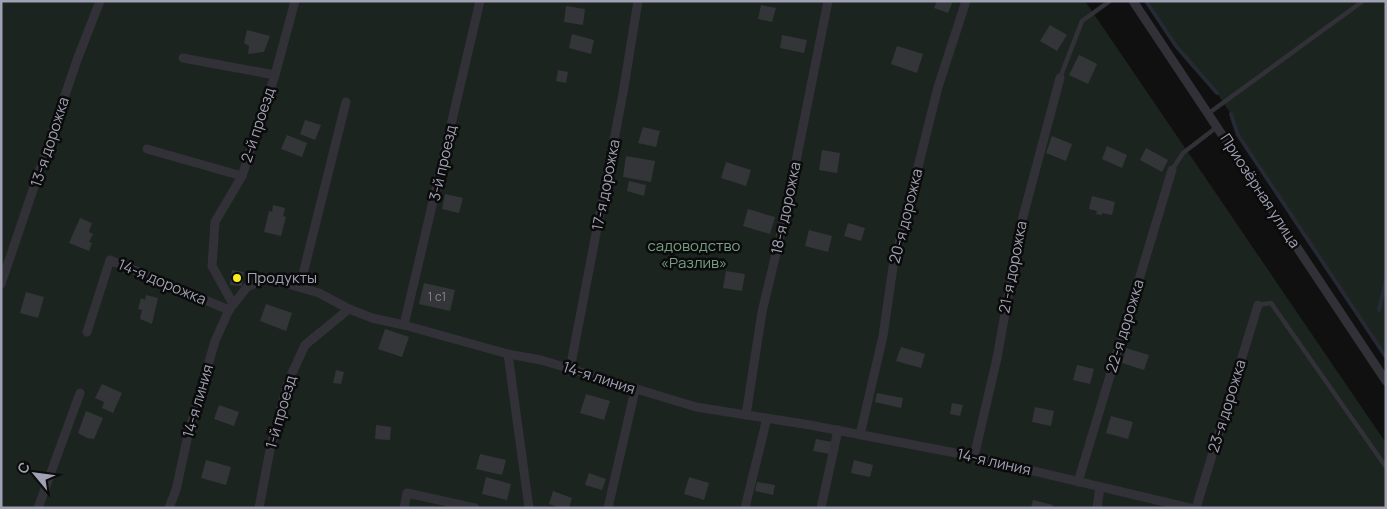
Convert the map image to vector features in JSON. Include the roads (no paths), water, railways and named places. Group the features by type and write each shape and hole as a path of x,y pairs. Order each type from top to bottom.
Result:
{"street":[{"name":"13-я дорожка","path":"1,284 77,60 100,1"},
{"name":"2-й проезд","path":"231,307 212,266 215,222 242,176 275,74 295,1"},
{"name":"3-й проезд","path":"404,324 480,1"},
{"name":"17-я дорожка","path":"570,368 624,93 638,1"},
{"name":"18-я дорожка","path":"746,415 762,312 785,216 828,1"},
{"name":"20-я дорожка","path":"860,435 883,336 893,268 938,87 966,1"},
{"name":"Приозёрная улица","path":"1134,1 1386,381"},
{"name":"2-й проезд","path":"183,58 275,74"},
{"name":"21-я дорожка","path":"974,457 997,358 1021,224 1060,78"},
{"path":"300,286 346,102"},
{"name":"2-й проезд","path":"147,149 242,176"},
{"name":"22-я дорожка","path":"1078,482 1172,170"},
{"name":"14-я дорожка","path":"86,332 110,260 231,307"},
{"name":"14-я линия","path":"169,508 176,490 188,435 215,341 231,307 246,287 267,278 319,293 349,309 372,318 404,324 508,354 541,360 696,407 838,430 974,457 1190,508"},
{"name":"23-я дорожка","path":"1196,508 1258,305"},
{"name":"1-й проезд","path":"259,508 270,450 288,382 305,345 349,309"},
{"path":"508,354 529,508"},
{"path":"608,508 635,390"},
{"path":"38,508 80,393"},
{"path":"745,508 767,418"},
{"path":"821,508 838,430"},
{"path":"1097,508 1100,487"},
{"path":"404,508 407,493 475,508"}],"lane":[{"path":"1060,78 1082,21 1110,1"},
{"path":"1209,113 1363,1"},
{"path":"1172,170 1183,154 1218,126"},
{"path":"1258,305 1271,303 1386,467"}],"waterway":[{"path":"1146,1 1176,46 1217,93"},
{"path":"1231,114 1238,135 1386,357"},
{"path":"1379,310 1386,280"}],"place":[{"name":"Продукты","path":"237,278"}],"park label":[{"name":"садоводство «Разлив»","path":"694,254"}]}
